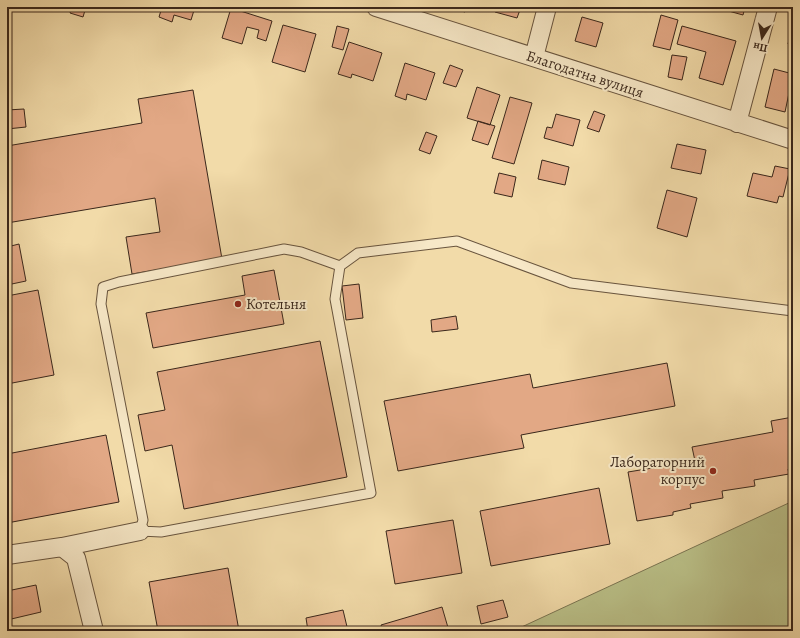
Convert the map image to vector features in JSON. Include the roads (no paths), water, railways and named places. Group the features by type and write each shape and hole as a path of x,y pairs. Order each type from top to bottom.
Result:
{"street":[{"name":"Благодатна вулиця","path":"376,7 793,140"},
{"path":"534,57 547,7"},
{"path":"737,123 768,7"},
{"path":"7,555 62,547 140,531"},
{"path":"62,547 76,558 94,631"}],"lane":[{"path":"340,266 301,252 284,250 119,282 103,287 101,304 142,520 140,531 161,532 370,493 336,298 340,266 358,253 457,241 571,283 793,312"}],"place":[{"name":"Котельня","path":"238,304"},
{"name":"Лабораторний корпус","path":"713,471"}]}
